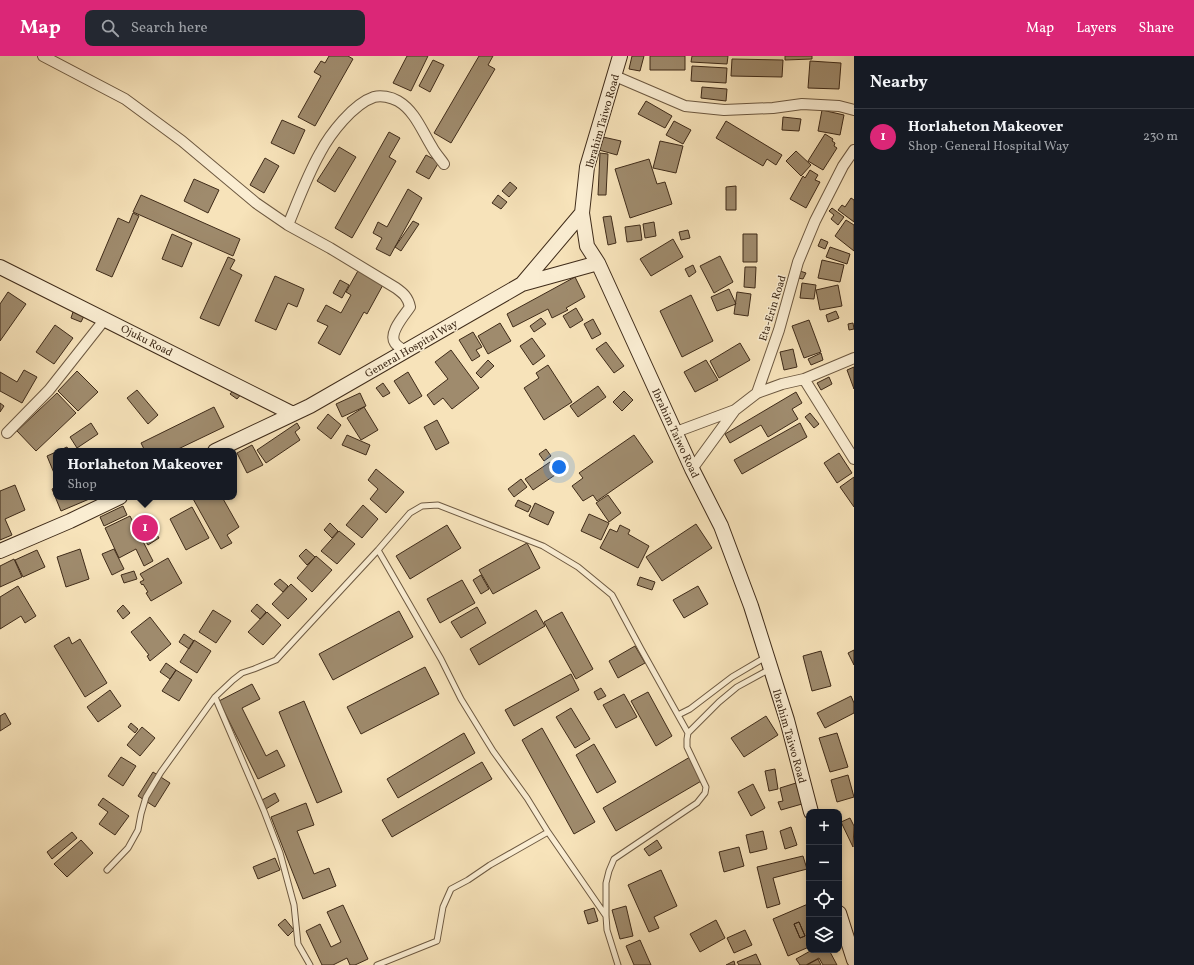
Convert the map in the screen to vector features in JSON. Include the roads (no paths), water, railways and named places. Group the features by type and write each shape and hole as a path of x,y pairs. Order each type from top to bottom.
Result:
{"main road":[{"name":"Ibrahim Taiwo Road","path":"620,56 587,167 582,213 587,246 598,263 692,469 721,526 751,606 787,720 810,809"},
{"name":"General Hospital Way","path":"221,448 310,406 522,284 582,213"},
{"path":"522,284 598,263"},
{"name":"Ojuku Road","path":"0,267 293,414"},
{"path":"0,551 70,521 114,500"},
{"path":"840,917 854,960"}],"street":[{"path":"43,56 125,99 182,141 256,203 288,225 330,248 404,294 410,307 394,331 393,337 396,344 405,351"},
{"path":"615,76 685,106 724,110 773,108 802,104 839,106 854,110"},
{"path":"288,225 320,152 352,111 362,103 375,97 385,97 397,101 408,109 444,164"},
{"name":"Eta-Erin Road","path":"757,394 779,330 798,262 815,221 843,166 854,150"},
{"path":"8,433 49,390 105,319"},
{"path":"676,432 735,410 757,394 782,384 804,379 854,358"},
{"path":"804,379 854,459"},
{"path":"692,469 735,410"}],"lane":[{"path":"106,870 128,848 138,830 146,797 161,772 215,697 242,673 276,660 378,550 410,513 422,506 438,505 543,546 578,567 612,595 688,733"},
{"path":"378,550 441,659 461,699 493,751 527,798 548,832 606,916"},
{"path":"678,715 690,709 732,677 769,663"},
{"path":"618,965 607,930 606,916 606,883 614,859 697,803 705,793 706,787 687,747 686,739 688,733 719,702 769,663"},
{"path":"215,697 264,811 280,853 294,905 298,944 310,965"},
{"path":"377,965 437,941 443,907 451,889 548,832"}],"place":[{"name":"Horlaheton Makeover","path":"145,528"}]}
